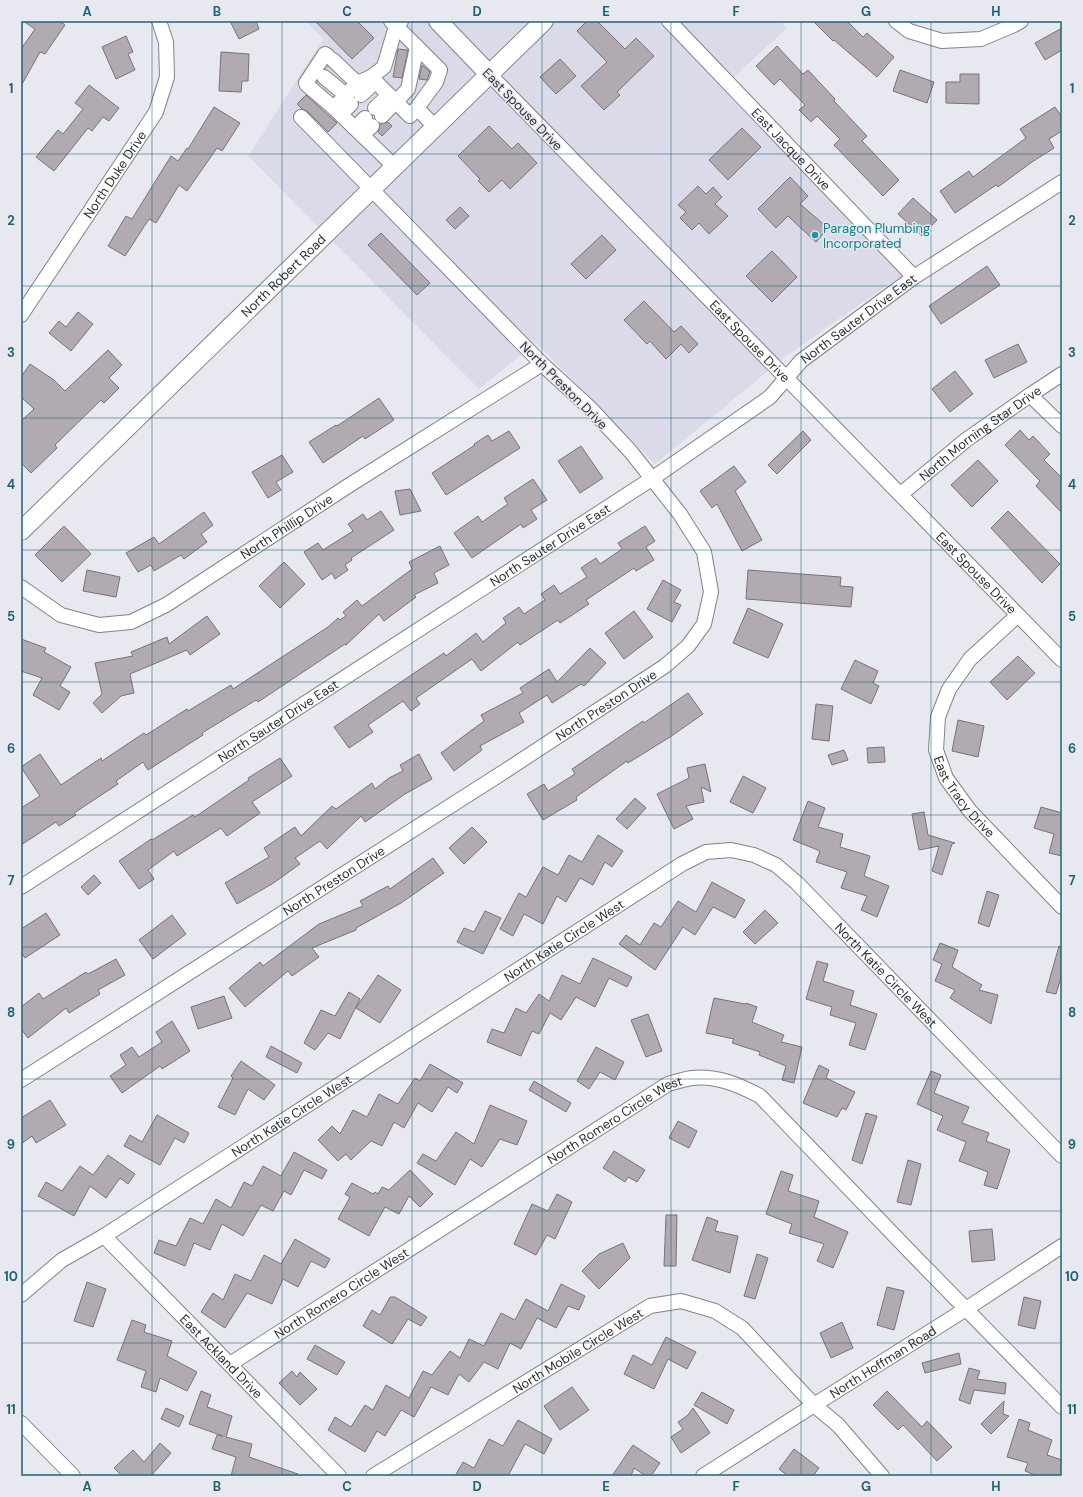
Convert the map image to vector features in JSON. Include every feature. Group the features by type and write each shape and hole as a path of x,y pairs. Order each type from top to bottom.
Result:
{"main road":[{"name":"East Spouse Drive","path":"438,21 490,75"},
{"name":"North Robert Road","path":"21,531 544,21"}],"street":[{"name":"North Duke Drive","path":"21,315 156,112 167,77 166,42 159,21"},
{"name":"East Jacque Drive","path":"669,21 914,277"},
{"path":"896,21 909,31 942,41 981,39 1021,21"},
{"path":"373,79 410,116 436,82 440,70 396,23"},
{"path":"348,99 373,79 384,67 396,23"},
{"path":"369,122 392,99 408,88 417,47"},
{"path":"348,99 307,85 306,83 321,70 348,99 369,122 394,166"},
{"name":"East Spouse Drive","path":"490,75 1062,660"},
{"path":"417,108 435,127"},
{"name":"North Preston Drive","path":"21,1080 502,773 665,666 688,646 704,624 710,592 704,552 680,514 653,478 591,409 542,364 301,117"},
{"name":"North Sauter Drive East","path":"21,887 653,478 770,397 801,361 914,277 1062,182"},
{"name":"North Phillip Drive","path":"21,587 61,615 99,625 131,622 166,605 348,486 542,364"},
{"name":"North Morning Star Drive","path":"901,494 966,440 1062,374"},
{"path":"1030,395 1062,426"},
{"name":"East Tracy Drive","path":"1018,615 970,659 949,689 938,717 936,750 946,778 970,811 1062,907"},
{"name":"North Katie Circle West","path":"21,1295 62,1260 104,1236 682,864 706,852 731,850 754,855 776,865 797,883 1062,1156"},
{"name":"North Romero Circle West","path":"230,1364 668,1084 692,1078 710,1078 738,1085 760,1096 1062,1406"},
{"name":"East Ackland Drive","path":"104,1236 339,1476"},
{"name":"North Hoffman Road","path":"703,1476 814,1404 966,1309 1062,1246"},
{"name":"North Mobile Circle West","path":"373,1476 650,1306 681,1301 714,1311 742,1328 814,1404 838,1425 882,1476"},
{"path":"21,1423 73,1476"}],"shaded area":[{"path":"306,21 781,21 787,28 722,88 902,275 786,356 655,464 536,343 479,389 248,156 323,39"}],"building":[{"path":"23,21 59,21 65,25 45,54 40,52 21,86 21,49 35,29"},
{"path":"230,21 256,21 259,29 239,39"},
{"path":"315,21 357,21 374,38 352,59"},
{"path":"587,21 597,21 625,49 636,38 654,56 617,92 620,95 604,110 581,86 607,62 577,31"},
{"path":"813,21 847,21 863,37 867,33 894,57 877,77 834,40 833,41"},
{"path":"1062,28 1062,50 1045,60 1035,43"},
{"path":"126,36 133,52 128,54 135,70 116,79 102,47"},
{"path":"777,46 803,74 808,70 835,99 834,101 867,136 862,141 899,180 883,196 834,145 840,139 817,116 811,122 799,110 805,105 780,79 774,85 756,66"},
{"path":"398,49 408,50 402,78 393,77"},
{"path":"221,52 249,54 248,81 242,81 241,92 219,91"},
{"path":"560,59 576,76 556,94 540,77"},
{"path":"422,65 430,72 427,80 419,79"},
{"path":"900,70 934,82 927,103 893,91"},
{"path":"960,74 979,74 979,104 946,103 946,82 960,82"},
{"path":"89,85 119,108 109,121 103,117 92,131 88,128 54,171 36,157 58,130 63,134 83,109 75,103"},
{"path":"306,95 337,123 328,132 307,111 302,109 297,104"},
{"path":"214,107 240,123 222,151 217,148 187,191 179,185 156,223 149,219 125,256 108,246 126,216 132,219 171,156 178,161 187,148 188,149"},
{"path":"1055,107 1062,117 1062,131 1049,139 1054,148 998,187 996,185 955,213 940,191 969,171 973,177 1026,138 1020,129"},
{"path":"388,122 392,126 382,136 378,132 380,124"},
{"path":"489,126 512,149 518,143 537,163 510,189 502,180 489,192 478,181 480,179 458,156"},
{"path":"742,128 761,147 728,180 709,160"},
{"path":"790,177 808,196 800,204 828,228 816,242 788,216 776,228 758,209"},
{"path":"698,186 706,194 713,187 722,197 715,204 728,216 709,234 699,223 692,230 680,218 686,212 678,205"},
{"path":"913,198 937,220 922,236 898,214"},
{"path":"460,207 469,216 455,229 446,220"},
{"path":"381,233 430,283 417,295 368,245"},
{"path":"602,235 616,250 586,279 571,264"},
{"path":"772,251 797,277 772,302 746,276"},
{"path":"987,266 1000,285 941,324 929,306"},
{"path":"644,301 674,332 681,326 698,344 689,353 681,344 666,359 650,341 647,344 624,320"},
{"path":"78,312 93,324 71,351 49,333 59,321 66,327"},
{"path":"1018,344 1027,362 994,378 985,360"},
{"path":"108,350 122,365 109,378 119,388 104,403 101,400 55,445 57,448 31,473 21,463 21,421 34,409 21,397 21,377 30,364 54,380 65,391"},
{"path":"955,371 973,394 950,412 932,389"},
{"path":"379,398 394,420 365,439 363,436 323,463 309,442 336,425 337,426"},
{"path":"1020,430 1029,440 1033,436 1050,454 1044,460 1062,478 1062,513 1036,486 1040,481 1005,445"},
{"path":"509,431 520,448 446,495 432,473 488,435 492,441"},
{"path":"803,431 811,440 777,474 768,465"},
{"path":"581,446 603,478 580,493 558,461"},
{"path":"282,455 293,472 276,482 281,490 268,498 252,472"},
{"path":"978,460 998,481 972,507 951,485"},
{"path":"734,466 746,482 735,491 762,540 742,551 717,504 712,508 700,491"},
{"path":"533,479 547,500 531,510 537,519 523,528 521,524 472,558 454,533 478,516 482,522 508,504 504,498"},
{"path":"410,489 421,511 400,515 395,491"},
{"path":"381,511 394,530 351,558 352,560 345,565 348,570 335,579 332,573 322,580 304,552 318,543 323,550 353,531 348,524 363,514 367,520"},
{"path":"1008,511 1060,564 1042,583 991,528"},
{"path":"204,512 213,525 201,534 207,542 184,559 181,555 154,571 151,565 138,572 126,553 154,537 159,544"},
{"path":"64,526 91,554 62,582 35,555"},
{"path":"645,526 655,541 646,547 654,560 636,571 634,568 586,600 589,604 560,623 558,620 520,645 518,642 481,671 472,659 416,698 420,704 411,711 403,701 368,725 373,732 349,748 334,727 444,653 446,656 476,633 483,642 506,623 503,618 519,607 524,614 545,600 541,594 554,585 560,594 587,577 581,568 596,558 600,564 622,549 618,543"},
{"path":"440,546 449,565 434,573 438,583 414,595 416,597 384,621 379,614 346,645 345,644 258,702 256,700 202,733 203,735 148,770 143,762 116,781 118,784 74,813 76,815 59,826 56,822 21,845 21,808 40,796 21,767 40,754 61,785 101,758 102,761 144,733 146,735 187,709 188,711 231,685 233,689 328,627 338,618 340,620 346,616 343,612 357,600 362,606 412,569 409,562"},
{"path":"284,562 305,584 280,608 259,586"},
{"path":"87,570 120,577 116,597 83,591"},
{"path":"748,570 841,577 840,586 853,587 851,607 746,599"},
{"path":"663,580 681,590 674,602 681,605 672,622 647,609"},
{"path":"748,608 783,624 768,658 733,643"},
{"path":"634,611 653,637 624,659 605,633"},
{"path":"207,616 220,634 190,655 187,650 130,674 134,693 121,696 102,713 93,703 102,694 95,663 133,656 131,652 167,637 169,644"},
{"path":"21,639 46,648 44,652 71,667 60,686 70,692 59,710 33,695 42,678 21,671"},
{"path":"590,648 606,663 584,686 581,684 552,703 547,695 519,713 524,722 480,746 482,750 454,771 441,753 484,721 481,715 523,693 520,688 549,669 557,682"},
{"path":"1018,656 1035,673 1007,700 990,682"},
{"path":"855,660 878,671 873,683 879,686 871,704 841,689"},
{"path":"688,693 703,714 670,737 628,763 627,761 576,797 577,800 543,820 527,794 544,784 548,791 575,774 572,769 643,721 644,723"},
{"path":"816,704 833,706 829,741 812,739"},
{"path":"958,720 984,726 978,757 952,751"},
{"path":"884,747 885,762 868,763 867,748"},
{"path":"844,750 848,760 832,765 828,755"},
{"path":"419,754 432,779 405,794 365,822 361,816 327,849 320,841 295,858 300,864 272,884 237,904 225,883 269,857 264,848 295,827 301,836 332,806 336,809 372,783 375,789 389,778 403,771 400,765"},
{"path":"280,758 292,776 252,802 260,813 227,836 221,828 177,856 174,851 148,870 154,879 139,889 119,861 151,839 152,840 193,815 195,817 249,780 248,778"},
{"path":"705,764 711,792 701,787 704,802 686,806 693,819 674,829 657,794 689,778 687,768"},
{"path":"743,776 766,788 753,813 730,802"},
{"path":"635,798 646,808 627,829 616,819"},
{"path":"808,801 825,808 818,827 843,834 840,847 870,856 864,876 889,886 877,917 861,910 867,896 841,888 847,872 816,862 820,851 793,840"},
{"path":"1041,807 1062,813 1062,856 1049,853 1054,834 1034,828"},
{"path":"924,812 928,835 955,843 952,844 942,875 932,871 939,846 919,850 912,814"},
{"path":"472,827 487,842 464,864 449,848"},
{"path":"598,835 623,851 612,867 605,862 593,885 580,878 566,902 557,896 543,924 524,914 513,936 500,929 519,893 526,897 543,867 558,875 569,855 582,862"},
{"path":"433,858 444,873 401,903 356,928 356,930 312,948 319,957 292,976 288,971 245,1007 229,988 260,962 263,966 319,924 363,906 360,901 388,886 390,889"},
{"path":"94,875 101,883 88,895 81,887"},
{"path":"712,882 745,900 735,918 713,907 695,935 683,927 655,970 619,944 626,935 640,945 654,923 661,927 678,901 696,912"},
{"path":"987,891 999,895 989,927 978,923"},
{"path":"765,910 778,923 755,944 743,932"},
{"path":"485,911 501,918 483,954 457,942 464,928 474,932"},
{"path":"46,913 60,935 25,958 21,952 21,929"},
{"path":"172,915 186,934 153,959 139,940"},
{"path":"940,943 958,950 952,967 982,985 979,990 998,995 991,1024 950,998 955,990 935,981 942,964 933,960"},
{"path":"1059,946 1062,947 1062,974 1056,994 1046,992"},
{"path":"593,958 632,977 627,987 609,978 595,1007 576,997 561,1020 550,1013 539,1034 532,1031 521,1056 487,1042 492,1029 504,1033 516,1008 526,1013 539,994 549,1001 562,975 580,984"},
{"path":"116,959 125,975 98,990 100,994 69,1013 66,1008 28,1038 21,1029 21,1007 39,993 43,999 86,972 88,974"},
{"path":"817,961 828,964 823,981 854,991 850,1005 877,1014 865,1050 849,1045 856,1023 830,1015 832,1007 806,999"},
{"path":"378,975 401,990 380,1023 356,1008"},
{"path":"349,992 360,999 340,1039 328,1033 315,1050 304,1043 321,1010 335,1016"},
{"path":"224,996 232,1018 198,1029 191,1007"},
{"path":"714,998 746,1003 757,1007 752,1022 784,1035 781,1042 802,1047 794,1083 782,1080 786,1066 759,1055 760,1052 732,1043 734,1039 706,1033"},
{"path":"648,1014 662,1051 646,1057 631,1020"},
{"path":"172,1021 190,1051 162,1069 160,1066 122,1093 110,1076 126,1065 120,1055 132,1047 139,1057 162,1042 156,1032"},
{"path":"271,1046 302,1063 297,1073 266,1057"},
{"path":"596,1047 624,1062 615,1080 600,1072 589,1089 577,1081"},
{"path":"241,1061 275,1085 264,1100 248,1089 235,1115 218,1107 233,1078 231,1076"},
{"path":"430,1064 463,1083 457,1093 448,1087 432,1112 418,1103 404,1128 394,1122 382,1146 371,1141 351,1160 346,1154 338,1161 318,1140 332,1126 340,1134 353,1110 367,1117 379,1094 398,1104 415,1078 420,1081"},
{"path":"819,1065 829,1070 826,1078 855,1092 846,1110 842,1108 837,1117 803,1103"},
{"path":"931,1071 941,1075 934,1093 969,1107 962,1123 989,1133 986,1141 1010,1150 997,1189 984,1185 988,1172 959,1161 966,1142 937,1130 943,1116 917,1104"},
{"path":"534,1081 571,1103 566,1112 529,1090"},
{"path":"50,1100 66,1125 36,1143 32,1136 21,1144 21,1118"},
{"path":"490,1105 527,1121 517,1145 500,1139 482,1167 470,1159 455,1185 417,1163 423,1154 436,1161 456,1132 474,1144"},
{"path":"866,1113 877,1116 862,1164 852,1160"},
{"path":"157,1115 189,1133 184,1143 175,1138 160,1165 124,1146 130,1135 142,1142"},
{"path":"678,1121 697,1131 689,1148 669,1138"},
{"path":"614,1151 645,1170 637,1182 628,1177 625,1182 603,1168"},
{"path":"294,1152 327,1170 322,1179 304,1170 291,1195 284,1191 273,1211 261,1205 243,1236 222,1224 210,1250 194,1243 185,1266 154,1253 159,1240 176,1246 190,1218 203,1224 216,1199 231,1208 244,1182 252,1186 263,1166 281,1176"},
{"path":"108,1155 135,1174 128,1184 120,1178 106,1198 90,1186 74,1216 38,1196 46,1182 62,1191 80,1166 93,1175"},
{"path":"908,1160 921,1164 911,1205 897,1202"},
{"path":"410,1170 433,1194 420,1207 409,1196 399,1214 385,1207 369,1236 338,1219 350,1197 345,1194 352,1183 373,1194 375,1192 378,1194 382,1187 389,1190"},
{"path":"781,1171 793,1175 788,1191 819,1201 814,1217 848,1232 833,1268 817,1261 824,1244 789,1233 792,1224 766,1214"},
{"path":"557,1194 572,1202 555,1239 547,1235 536,1255 514,1244 532,1204 548,1211"},
{"path":"666,1215 677,1215 676,1266 664,1266"},
{"path":"707,1217 718,1221 715,1231 738,1236 730,1273 692,1260"},
{"path":"992,1229 995,1260 972,1262 969,1231"},
{"path":"295,1239 330,1259 325,1268 311,1261 298,1287 283,1279 272,1304 247,1293 225,1328 201,1312 213,1293 223,1300 235,1274 251,1281 264,1255 281,1264"},
{"path":"623,1243 630,1258 599,1289 582,1271 599,1254"},
{"path":"757,1254 768,1258 755,1299 744,1296"},
{"path":"87,1282 106,1289 93,1327 74,1321"},
{"path":"561,1284 585,1296 579,1310 568,1306 556,1328 537,1318 521,1349 510,1343 498,1369 484,1362 469,1382 459,1374 448,1395 431,1387 414,1417 401,1410 385,1436 377,1431 365,1452 328,1430 335,1417 351,1427 365,1405 373,1410 386,1385 409,1398 423,1371 432,1375 450,1351 460,1358 469,1339 484,1346 501,1313 515,1320 526,1299 548,1311"},
{"path":"887,1287 904,1291 894,1330 877,1325"},
{"path":"390,1297 395,1297 427,1317 421,1326 408,1319 392,1344 363,1326 372,1310 380,1315"},
{"path":"1024,1297 1041,1301 1035,1329 1018,1325"},
{"path":"132,1320 146,1325 144,1332 172,1341 167,1356 197,1372 187,1391 160,1378 156,1392 141,1387 146,1371 117,1360"},
{"path":"842,1322 853,1348 831,1358 820,1333"},
{"path":"666,1337 696,1352 687,1369 668,1359 654,1389 624,1374 633,1355 652,1365"},
{"path":"315,1345 345,1362 337,1375 307,1359"},
{"path":"959,1353 961,1364 925,1373 922,1363"},
{"path":"969,1368 980,1371 977,1379 1006,1383 1005,1394 974,1390 970,1404 959,1400"},
{"path":"292,1371 297,1377 300,1372 317,1389 300,1405 279,1383"},
{"path":"572,1387 589,1410 560,1430 544,1406"},
{"path":"201,1391 211,1395 207,1407 232,1416 226,1437 252,1444 249,1457 298,1474 298,1476 231,1476 236,1457 212,1449 217,1435 223,1436 189,1424"},
{"path":"887,1391 922,1427 927,1421 952,1447 937,1461 903,1425 898,1430 873,1405"},
{"path":"702,1392 734,1410 727,1424 694,1405"},
{"path":"1004,1401 1003,1414 1009,1416 991,1434 981,1424"},
{"path":"166,1408 184,1416 179,1427 161,1419"},
{"path":"693,1408 710,1433 681,1453 671,1437 683,1429 678,1422 688,1415"},
{"path":"1019,1419 1030,1423 1028,1430 1052,1440 1047,1455 1062,1460 1062,1476 1037,1476 1025,1471 1028,1463 1007,1457"},
{"path":"518,1420 552,1439 544,1454 525,1444 508,1476 455,1476 463,1462 474,1468 489,1439 503,1446"},
{"path":"160,1443 171,1453 151,1476 122,1476 114,1468 133,1450 144,1462"},
{"path":"633,1445 660,1463 651,1476 646,1476 634,1468 631,1476 612,1476"},
{"path":"794,1449 819,1468 813,1476 788,1476 779,1469"}],"tunnel":[{"path":"324,64 328,68"},
{"path":"312,80 318,84"}],"place":[{"name":"Paragon Plumbing Incorporated","path":"815,235"}]}
